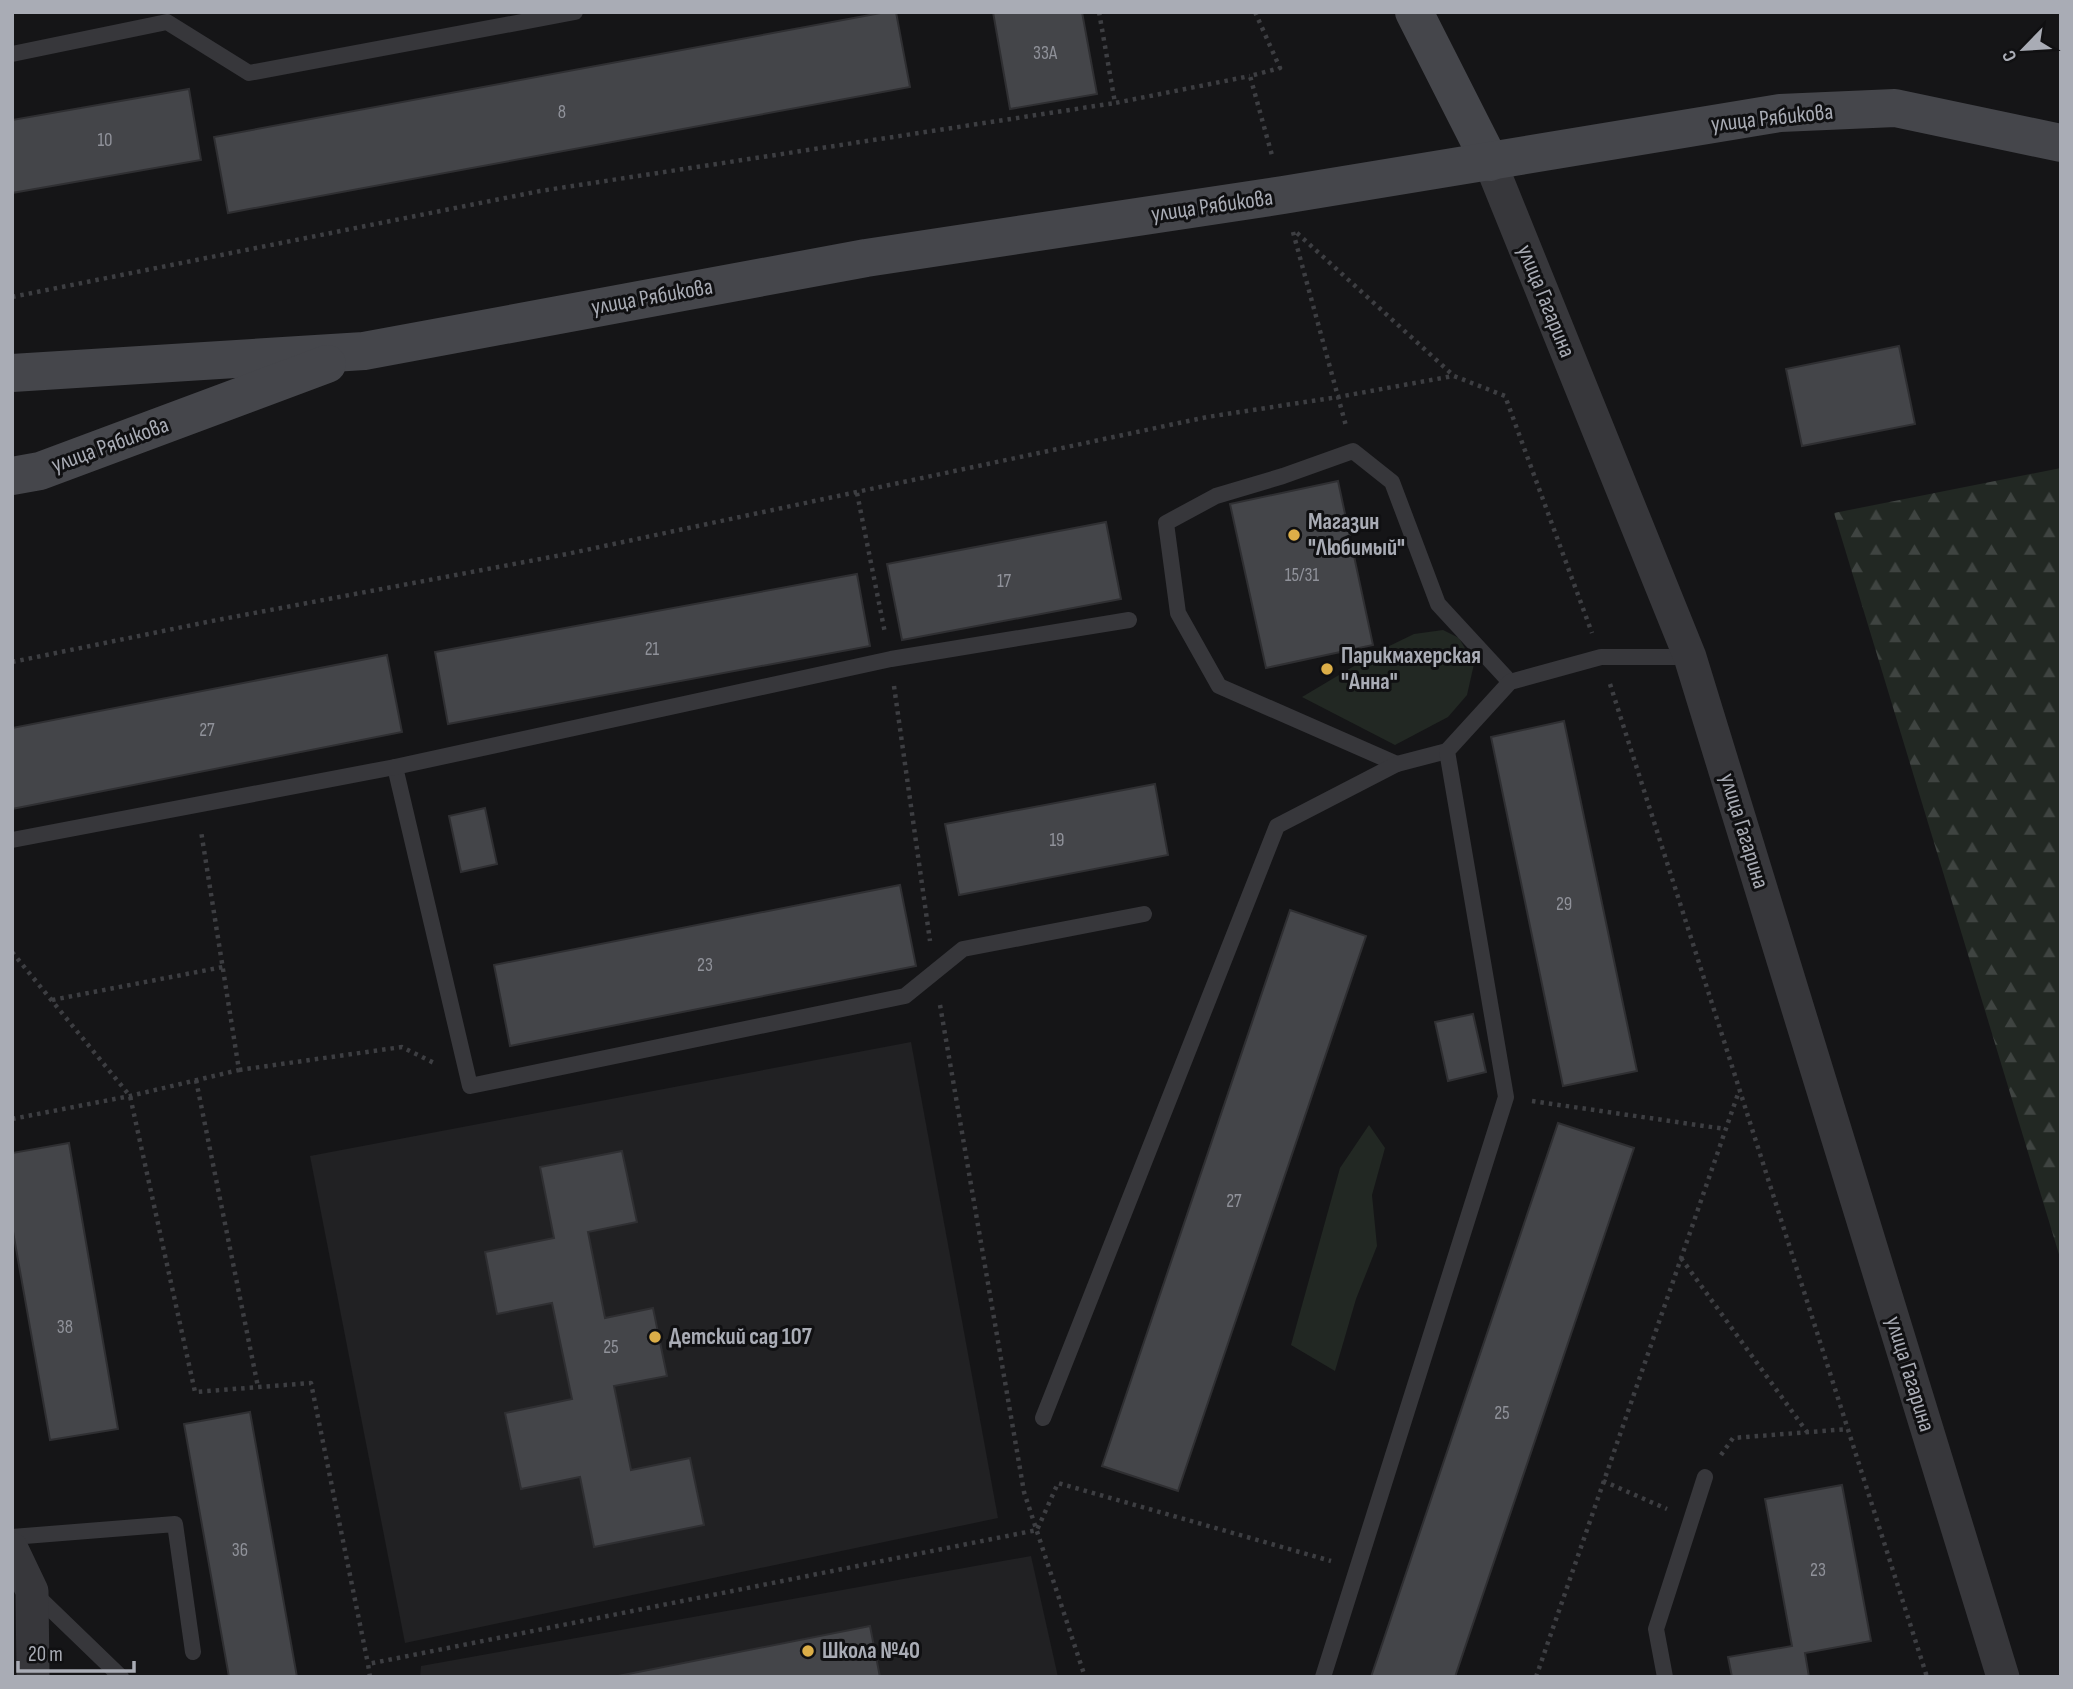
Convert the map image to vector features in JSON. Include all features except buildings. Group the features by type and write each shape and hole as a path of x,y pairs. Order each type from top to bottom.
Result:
{"street":[{"name":"улица Гагарина","path":"1415,12 1490,162 1690,657 2003,1677"},
{"name":"улица Рябикова","path":"12,373 364,351 866,258 1283,195 1780,113 1895,108 2061,143"},
{"name":"улица Рябикова","path":"12,476 40,471 364,351"},
{"path":"12,1549 32,1591 33,1677"}],"lane":[{"path":"12,54 167,22 249,73 575,12"},
{"path":"1397,764 1219,686 1178,613 1167,523 1216,496 1353,452 1392,482 1438,604 1510,682"},
{"path":"12,840 395,767 891,659 1129,620"},
{"path":"1043,1418 1277,826 1397,764 1447,751 1510,682 1601,657 1690,657"},
{"path":"1323,1677 1506,1097 1447,751"},
{"path":"395,767 470,1086 905,996 963,949 1144,914"},
{"path":"1665,1677 1656,1629 1705,1478"},
{"path":"12,1537 175,1524 193,1652"},
{"path":"32,1591 121,1677"}],"path":[{"path":"1099,12 1115,103"},
{"path":"12,297 540,191 1115,103 1280,68 1255,12"},
{"path":"1250,76 1283,195"},
{"path":"1338,397 1292,228 1454,376 1505,396 1601,657 1927,1677"},
{"path":"12,662 567,554 1207,417 1454,376"},
{"path":"857,493 891,659 934,973 1024,1492 1085,1677"},
{"path":"12,1119 130,1096 240,1070 201,828"},
{"path":"12,951 130,1096 195,1392 311,1383 370,1677"},
{"path":"52,1000 223,967"},
{"path":"196,1080 258,1387"},
{"path":"1536,1677 1739,1090"},
{"path":"1506,1097 1725,1129"},
{"path":"1681,1258 1807,1432"},
{"path":"1705,1478 1734,1438 1848,1429"},
{"path":"1603,1481 1691,1520"},
{"path":"1037,1530 1058,1483 1357,1568"},
{"path":"368,1664 1037,1530"}],"shaded area":[{"name":"Детский сад 107","path":"911,1042 998,1518 405,1643 310,1156"},
{"path":"1031,1556 1058,1677 420,1677 421,1666"}],"green space":[{"path":"2061,468 2061,1261 1834,513"},
{"path":"1443,630 1459,638 1474,664 1467,695 1448,717 1395,745 1302,697 1381,650 1414,634"},
{"path":"1369,1125 1385,1148 1372,1195 1377,1246 1356,1299 1335,1371 1291,1345 1340,1168"}],"place":[{"name":"Магазин \"Любимый\"","path":"1294,535"},
{"name":"Парикмахерская \"Анна\"","path":"1327,669"},
{"name":"Детский сад 107","path":"655,1337"},
{"name":"Школа №40","path":"808,1651"}]}
